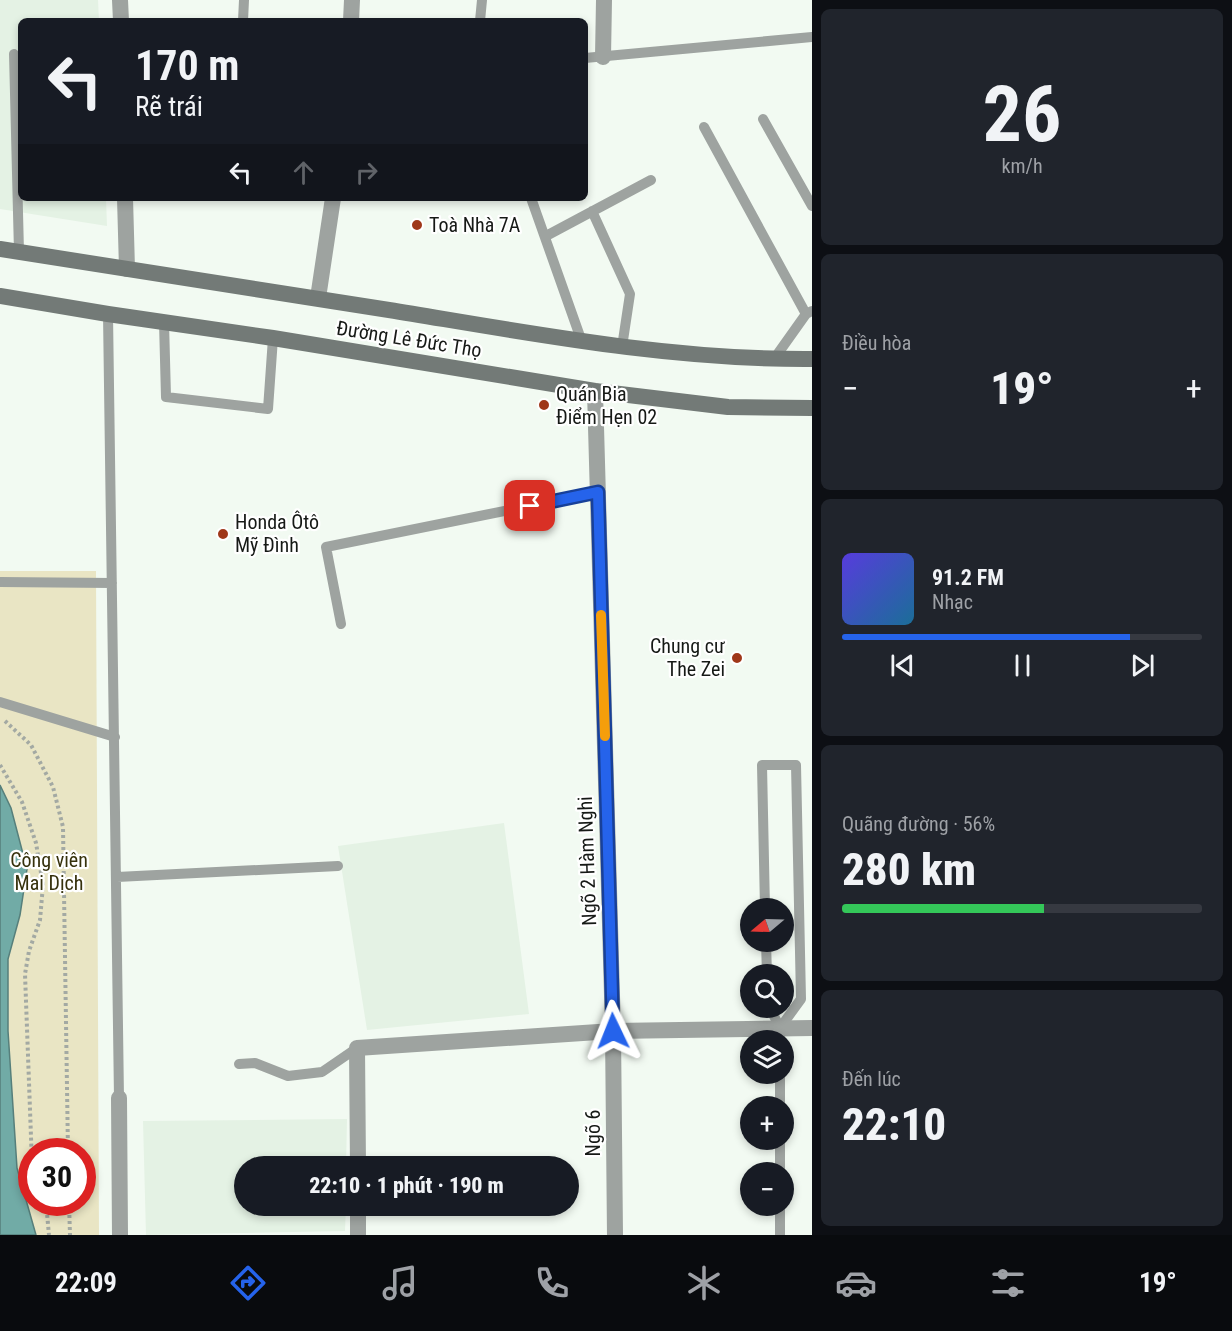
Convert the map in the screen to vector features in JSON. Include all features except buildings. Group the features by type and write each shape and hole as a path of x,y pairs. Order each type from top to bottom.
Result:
{"main road":[{"name":"Đường Lê Đức Thọ","path":"0,249 582,342 692,355 812,359"},
{"name":"Đường Lê Đức Thọ","path":"0,296 594,391 728,407 812,408"}],"street":[{"path":"120,0 121,18"},
{"path":"351,18 352,0"},
{"path":"603,57 604,0"},
{"path":"125,201 127,269"},
{"path":"318,298 333,201"},
{"name":"Ngõ 2 Hàm Nghi","path":"594,391 613,1031"},
{"path":"794,1031 812,1028"},
{"path":"358,1156 357,1048 613,1031 740,1033"},
{"name":"Ngõ 6","path":"613,1031 615,1235"},
{"path":"119,1098 120,1235"},
{"path":"358,1216 358,1235"}],"lane":[{"path":"243,18 244,0"},
{"path":"480,18 482,0"},
{"path":"588,58 812,37"},
{"path":"14,54 19,252"},
{"path":"763,119 812,206"},
{"path":"704,127 809,312 774,359"},
{"path":"546,236 651,180"},
{"path":"532,201 582,342"},
{"path":"592,211 630,294 622,347"},
{"path":"108,314 119,1098"},
{"path":"164,322 166,397 268,409 273,338"},
{"path":"341,624 326,547 598,492"},
{"path":"0,582 112,583"},
{"path":"0,702 115,736"},
{"path":"765,898 762,765 796,765 801,999 782,1030"},
{"path":"117,877 339,866"},
{"path":"239,1064 255,1063 288,1076 322,1072 357,1048"},
{"path":"780,1216 780,1235"}],"path":[{"path":"0,716 31,745 53,787 63,827 68,1138"},
{"path":"0,765 22,802 36,843 43,885 40,920 29,951 25,974 31,1138"},
{"path":"47,1216 49,1235"},
{"path":"69,1216 70,1235"}],"shaded area":[{"path":"0,0 98,0 99,18 18,18 18,201 106,201 107,226 0,209"},
{"path":"504,823 529,1014 367,1030 338,846"},
{"path":"347,1119 346,1156 234,1156 234,1216 346,1216 345,1231 146,1235 143,1121"}],"green space":[{"name":"Công viên Mai Dịch","path":"0,571 96,571 99,1235 0,1235"}],"water":[{"path":"0,785 11,808 27,869 20,915 8,959 8,1031 18,1172 18,1216 31,1216 36,1235 0,1235"}],"slow traffic":[{"path":"601,615 605,736"}],"place":[{"name":"Toà Nhà 7A","path":"417,225"},
{"name":"Quán Bia Điểm Hẹn 02","path":"544,405"},
{"name":"Honda Ôtô Mỹ Đình","path":"223,534"},
{"name":"Chung cư The Zei","path":"737,658"}],"route":[{"path":"530,506 598,492 613,1031"}]}
